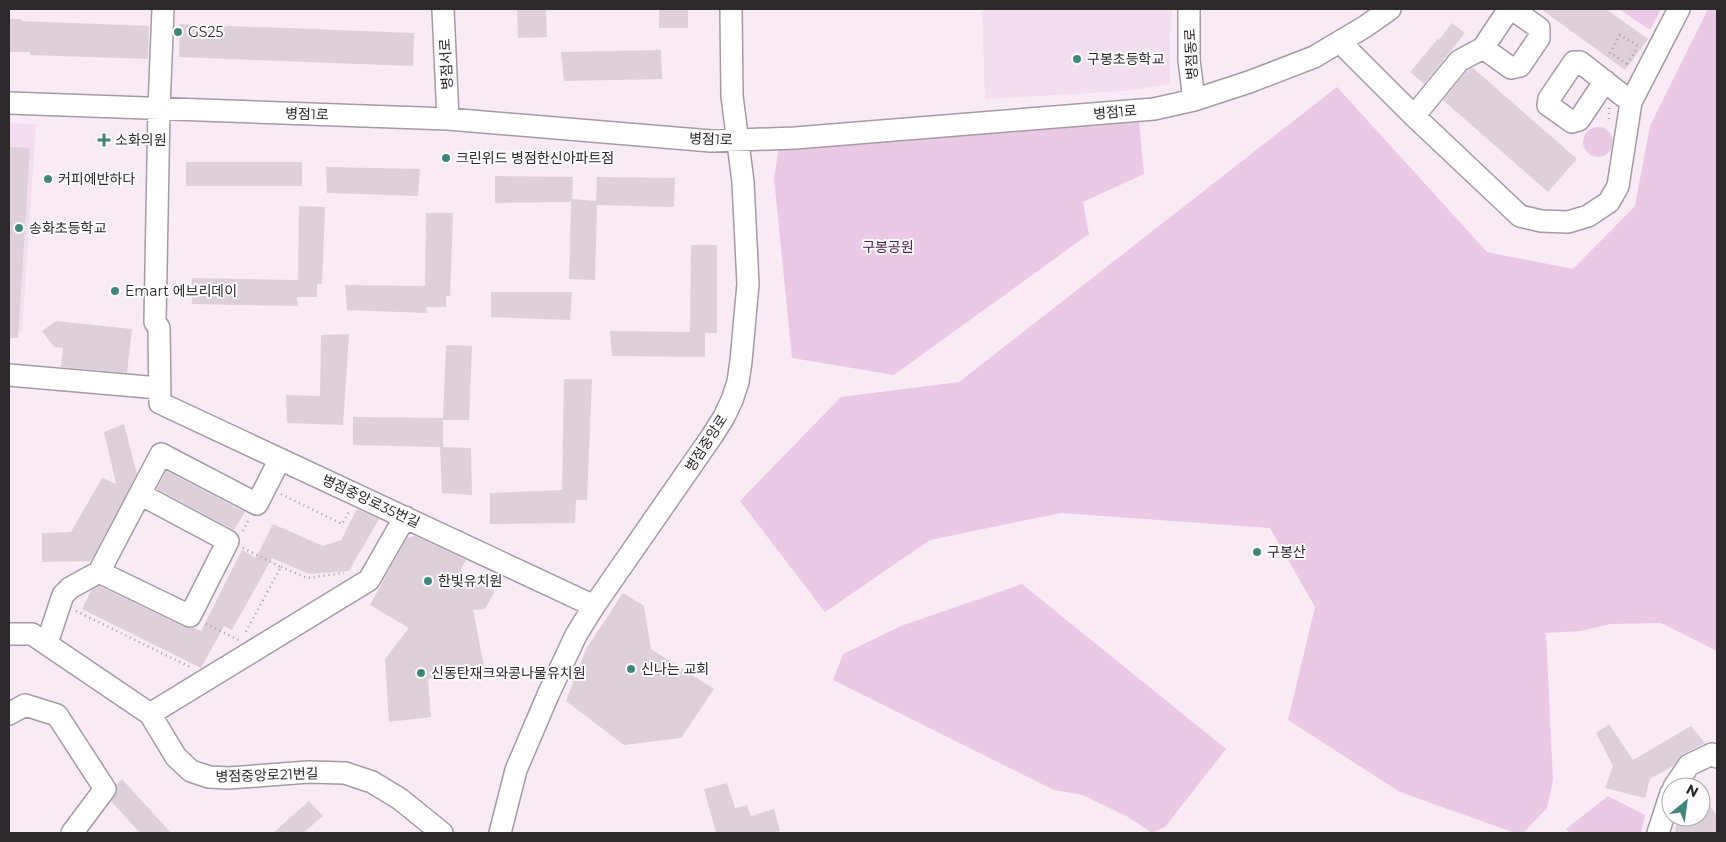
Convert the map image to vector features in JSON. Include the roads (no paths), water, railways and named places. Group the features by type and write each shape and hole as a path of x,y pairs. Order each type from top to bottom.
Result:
{"street":[{"name":"병점중앙로35번길","path":"163,9 155,322 159,328 160,403 594,606"},
{"name":"병점서로","path":"443,9 448,119"},
{"name":"병점중앙로","path":"500,833 520,762 548,695 576,636 594,606 712,436 728,408 738,382 748,284 742,182 732,96 731,9"},
{"name":"병점동로","path":"1189,9 1189,60 1194,100"},
{"name":"병점1로","path":"9,103 448,119 712,141 795,138 1154,109 1194,100 1249,82 1314,57 1366,26 1390,9"},
{"path":"1340,42 1414,116 1520,216 1541,221 1568,222 1588,216 1609,202 1618,186 1632,102 1679,9"},
{"path":"1414,116 1459,61 1483,48"},
{"path":"1605,81 1632,102"},
{"path":"9,375 159,388"},
{"path":"48,643 62,595 70,588 99,572 161,454 257,504 280,459"},
{"path":"99,572 190,616 228,541 140,494"},
{"path":"150,714 369,580 405,517"},
{"name":"병점중앙로21번길","path":"9,634 32,634 48,643 150,714 176,757 191,770 209,777 229,778 308,772 345,773 372,782 400,799 442,833"},
{"path":"9,714 25,705 57,715 105,789 72,833"},
{"path":"1680,777 1688,765 1712,754 1717,757"}],"place":[{"name":"GS25","path":"178,32"},
{"name":"구봉초등학교","path":"1077,59"},
{"name":"소화의원","path":"104,140"},
{"name":"크린위드 병점한신아파트점","path":"446,158"},
{"name":"커피에반하다","path":"48,179"},
{"name":"송화초등학교","path":"19,228"},
{"name":"Emart 에브리데이","path":"115,291"},
{"name":"구봉산","path":"1257,552"},
{"name":"한빛유치원","path":"428,581"},
{"name":"신나는 교회","path":"631,669"},
{"name":"신동탄재크와콩나물유치원","path":"421,673"}],"park label":[{"name":"구봉공원","path":"888,247"}]}
